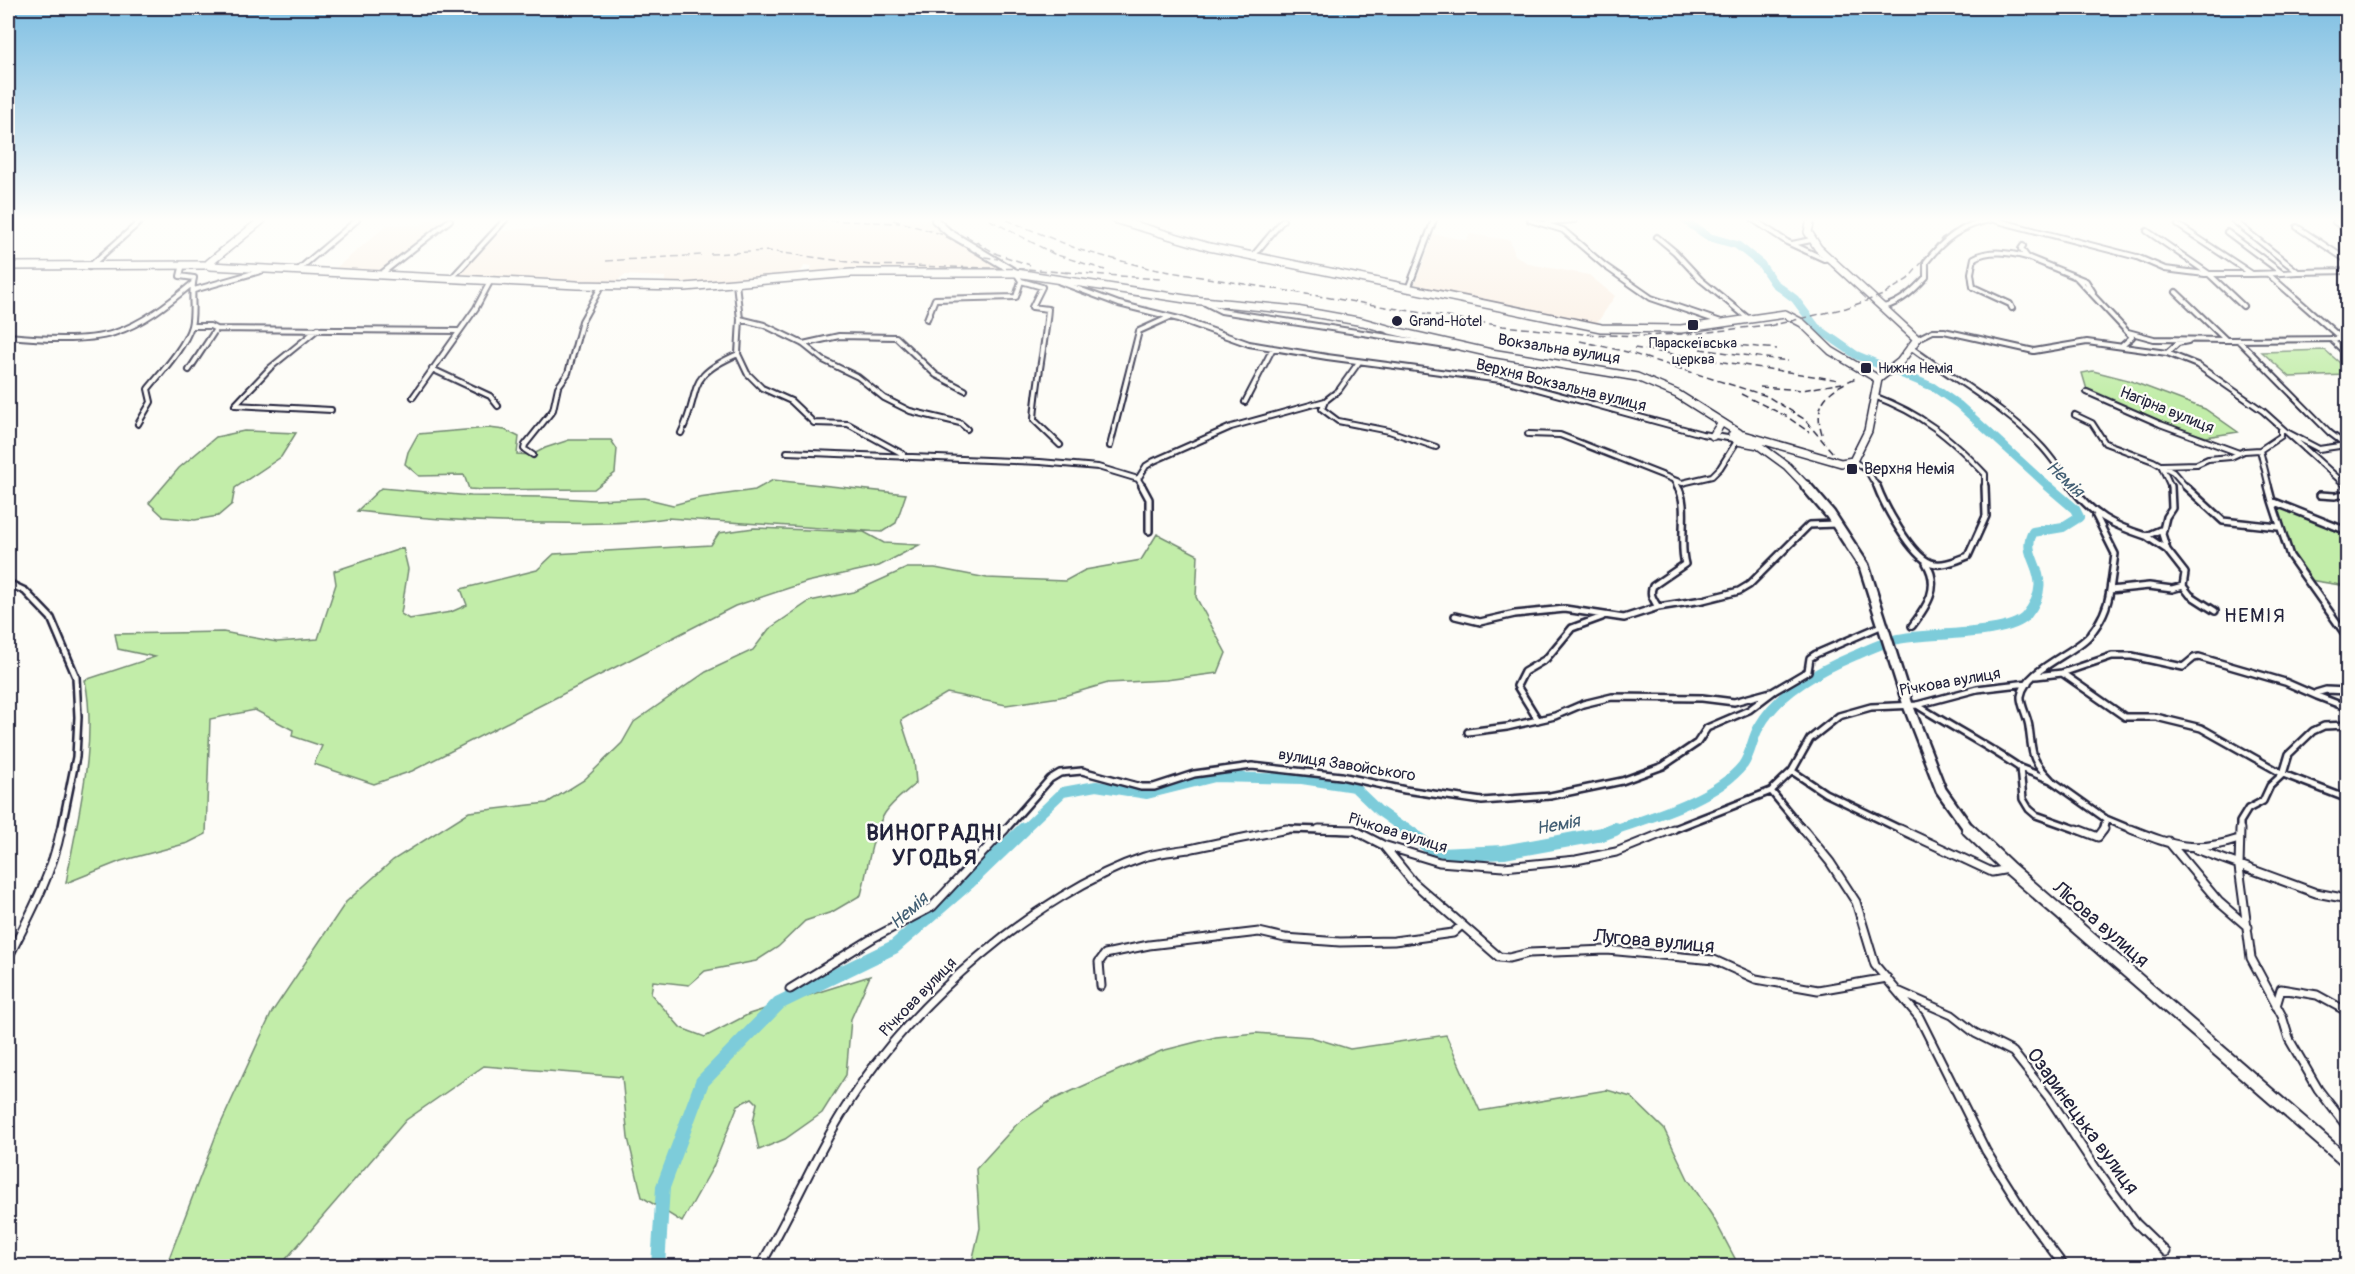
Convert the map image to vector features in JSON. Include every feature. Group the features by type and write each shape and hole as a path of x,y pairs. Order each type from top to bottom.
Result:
{"highway":[{"path":"1363,279 1601,328 1665,330 1776,314 1795,316 1826,346 1882,377 1875,385 1871,419 1859,453 1853,461 1841,463 1741,439"},
{"path":"1763,444 1784,461 1835,524"},
{"path":"1784,461 1784,454 1796,451"},
{"name":"Лісова вулиця","path":"1835,524 1864,566 1912,705 1928,761 1952,808 1968,829 2010,869 2348,1163"}],"main road":[{"path":"469,279 685,287 777,279"},
{"name":"Вокзальна вулиця","path":"1051,279 1202,301 1274,308 1395,331 1491,353 1654,382 1679,393 1741,439"},
{"path":"1853,279 1917,339 1913,349 1896,367 1882,377"},
{"name":"Вокзальна вулиця","path":"1711,416 1741,439"},
{"path":"1713,436 1720,425"}],"street":[{"path":"8,336 39,339 115,333 161,309 192,284 194,279"},
{"path":"194,290 230,279"},
{"path":"1408,289 1412,279"},
{"path":"1624,279 1645,294 1724,323"},
{"path":"1700,279 1749,319"},
{"path":"1884,307 1894,305 1908,297 1924,279"},
{"path":"1971,279 1973,287 2010,304 2012,309"},
{"path":"2079,279 2132,337 2123,345"},
{"path":"2215,279 2242,306"},
{"path":"2276,279 2345,339"},
{"path":"413,397 476,308 491,280"},
{"path":"927,319 936,299 1016,297 1021,280 1042,287 1032,306 1048,309 1046,336 1035,397 1034,420 1060,445"},
{"name":"Верхня Вокзальна вулиця","path":"1059,281 1119,304 1170,317 1225,337 1273,348 1359,362 1449,371 1508,381 1713,436 1741,439"},
{"path":"736,283 740,319 738,354 747,373 762,388 791,401 814,423 848,424 905,455"},
{"path":"138,424 150,402 148,389 165,364 189,336 193,326 190,310 194,290 192,284"},
{"path":"533,455 524,449 525,445 553,410 558,387 568,373 582,321 603,285"},
{"path":"1090,293 1090,290 1096,287"},
{"path":"2176,292 2226,340"},
{"name":"Вокзальна вулиця","path":"1202,301 1221,311 1439,346 1464,346"},
{"path":"1110,446 1139,331 1170,317"},
{"path":"740,319 764,326 803,344 823,360 858,377 884,398 924,416 960,423 967,429"},
{"path":"193,326 210,326 216,329 458,331"},
{"path":"189,370 216,329"},
{"path":"318,329 309,338 292,348 249,387 235,405 331,410"},
{"path":"1917,339 1934,331 1944,331 2034,351 2086,342 2123,345 2167,353 2197,365 2263,411 2348,488"},
{"path":"2128,332 2154,339 2188,341 2345,339"},
{"path":"803,344 839,336 896,337 936,375 965,390"},
{"path":"2331,339 2348,355"},
{"path":"2238,340 2330,433 2347,445"},
{"path":"2167,353 2178,343 2188,341"},
{"path":"1245,402 1273,348"},
{"path":"1913,349 1993,406 2041,446 2095,514 2115,554 2108,605 2089,636 2028,682"},
{"path":"681,433 689,417 700,377 715,365 738,354"},
{"path":"1138,479 1146,466 1154,461 1221,430 1325,401 1339,390 1359,362"},
{"path":"432,369 490,396 498,406"},
{"name":"Нагірна вулиця","path":"2087,392 2160,424 2239,453"},
{"path":"1875,396 1924,418 1951,436 1984,474 1983,486 1987,503 1985,525 1968,556 1941,565 1926,563"},
{"path":"1325,401 1322,409 1326,414 1353,426 1373,427 1436,447"},
{"name":"Нагірна вулиця","path":"2074,415 2092,423 2105,443 2173,472 2194,496 2223,521 2278,527"},
{"path":"2281,429 2319,449 2347,445"},
{"path":"2281,429 2281,436 2260,450 2278,527 2290,556 2348,638"},
{"path":"1528,435 1560,435 1682,483 1712,476 1741,439"},
{"name":"Нагірна вулиця","path":"2161,465 2197,464 2260,450"},
{"path":"787,452 866,456 905,455 1098,467 1138,479 1149,499 1149,531"},
{"path":"1853,461 1871,472 1887,512 1916,553 1933,572 1933,593 1929,603 1912,626"},
{"path":"2161,465 2171,483 2172,508 2165,516 2160,530 2167,550"},
{"path":"1658,607 1650,593 1654,586 1659,580 1678,572 1685,564 1682,554 1682,499 1680,490 1672,480"},
{"path":"2320,495 2335,496 2348,493"},
{"path":"2271,501 2347,531"},
{"path":"2095,514 2113,524 2146,536 2167,550 2185,573 2183,586 2190,595 2215,610"},
{"path":"1455,616 1480,621 1515,614 1576,609 1606,616 1633,616 1658,607 1703,600 1739,591 1759,576 1769,562 1787,548 1809,525 1835,524"},
{"path":"2146,536 2160,530"},
{"path":"8,583 25,591 51,618 76,677 78,717 76,756 57,850 33,908 8,958"},
{"path":"2110,590 2149,586 2172,588 2183,586"},
{"path":"1538,720 1517,686 1519,678 1531,666 1546,659 1572,628 1606,616"},
{"name":"вулиця Завойського","path":"790,989 873,938 932,907 969,870 1050,779 1060,773 1082,771 1141,787 1154,787 1168,785 1194,774 1252,766 1341,776 1482,801 1508,801 1550,796 1644,774 1697,743 1707,728 1749,710 1774,691 1808,671 1810,658 1816,654 1883,625"},
{"path":"2034,676 2062,674 2100,659 2122,655 2183,668 2194,658 2199,657 2285,682 2348,708"},
{"path":"2348,659 2345,662 2348,665"},
{"path":"2062,674 2125,717 2179,720 2201,728 2283,774 2348,800"},
{"name":"Річкова вулиця","path":"760,1266 784,1226 803,1182 851,1098 891,1043 964,969 1043,907 1088,881 1145,857 1289,829 1354,831 1383,845 1439,862 1504,867 1576,860 1616,852 1771,791 1792,771 1810,739 1839,716 1871,707 1912,705 1977,689 2028,682"},
{"name":"Річкова вулиця","path":"2028,682 2021,694 2021,702 2028,715 2034,762 2051,780"},
{"name":"вулиця Завойського","path":"1468,732 1538,720 1612,697 1702,698 1734,702 1774,691"},
{"path":"2317,696 2316,693 2319,691 2348,691"},
{"path":"1912,705 1986,745 2020,768 2051,780 2106,819 2125,828 2196,849 2239,867 2316,893 2348,899"},
{"path":"2348,726 2324,726 2313,731 2289,754 2283,774 2270,786 2263,801 2248,809 2240,822 2239,867 2251,958 2302,1063 2348,1128"},
{"path":"2020,768 2021,796 2029,810 2036,815 2098,837 2105,828 2106,819"},
{"path":"1792,771 1825,793 1972,864 1992,872 2010,869"},
{"name":"Озаринецька вулиця","path":"1771,791 1830,862 1856,902 1875,965 1919,1017 1986,1151 2028,1218 2064,1266"},
{"path":"2196,849 2210,848 2240,839"},
{"path":"2168,841 2219,902 2248,927"},
{"name":"Лугова вулиця","path":"1383,845 1413,882 1499,957 1509,958 1529,952 1607,950 1714,960 1755,979 1818,990 1887,978"},
{"path":"1101,986 1099,962 1105,954 1149,945 1259,932 1285,938 1340,942 1394,941 1453,933 1462,925"},
{"path":"2276,1006 2281,988 2317,995 2348,1012"},
{"name":"Озаринецька вулиця","path":"1898,991 1952,1015 1975,1033 2013,1052 2050,1099 2097,1170 2136,1222 2166,1252"}],"shaded area":[{"path":"566,279 619,279 616,282"},
{"path":"665,279 748,279 717,283 665,283"},
{"path":"1417,279 1595,279 1615,296 1597,323 1457,296 1415,284"}],"green space":[{"path":"2325,350 2347,369 2347,375 2290,377 2262,352"},
{"path":"2093,371 2128,380 2205,409 2238,432 2206,437 2163,423 2087,390 2082,373"},
{"path":"489,428 505,430 519,437 517,454 532,455 569,440 611,440 617,449 615,473 594,489 484,490 469,489 464,475 419,476 405,464 408,452 418,434"},
{"path":"244,431 296,433 281,457 235,488 232,504 218,516 195,520 164,517 149,503 179,468 216,437"},
{"path":"773,480 906,494 896,523 882,532 667,518 596,523 528,523 431,518 357,511 381,488 471,496 593,500 644,498 673,505 699,498 755,490"},
{"path":"2275,504 2347,533 2347,586 2309,580 2288,544"},
{"path":"754,528 864,532 884,543 919,545 879,566 807,582 735,606 412,771 374,784 314,764 322,746 292,736 293,730 255,710 210,719 206,834 188,843 121,861 66,883 88,756 89,730 85,680 155,657 118,649 115,634 223,632 277,642 318,639 336,584 334,571 403,548 408,569 401,614 409,619 451,612 467,605 461,589 537,570 554,554 711,545 719,533"},
{"path":"1157,534 1198,555 1196,597 1226,653 1218,673 1166,680 1108,683 1060,697 1006,705 947,693 901,720 914,760 916,783 891,805 880,822 861,895 832,912 805,921 778,947 756,961 705,971 689,985 653,981 651,994 681,1028 705,1037 749,1014 870,976 851,1019 846,1075 822,1113 785,1139 759,1150 753,1122 757,1103 752,1098 738,1105 713,1167 682,1222 642,1197 628,1138 622,1077 484,1066 406,1120 280,1266 163,1266 168,1261 218,1130 272,1012 346,902 393,860 469,812 547,803 584,780 622,743 634,722 706,672 753,650 769,629 810,601 854,592 907,568 935,568 987,578 1065,581 1085,570 1141,560"},
{"path":"1256,1033 1311,1037 1350,1049 1446,1035 1480,1111 1607,1090 1631,1097 1664,1129 1688,1179 1713,1217 1739,1266 971,1266 980,1228 976,1169 1017,1124 1052,1100 1161,1051 1216,1037"}],"waterway":[{"name":"Немія","path":"1772,279 1795,299 1816,327 1856,355 1933,387 1959,405 2049,487"},
{"name":"Немія","path":"1611,831 1682,806 1717,788 1746,761 1757,731 1767,714 1789,693 1814,675 1893,640 2003,627 2026,616 2039,589 2039,578 2030,551 2033,532 2063,527 2079,517 2075,509 2048,486"},
{"name":"Немія","path":"1022,831 1063,792 1096,786 1147,794 1215,777 1302,779 1354,787 1379,811 1407,831"},
{"name":"Немія","path":"658,1266 663,1187 702,1082 779,1003 894,947 969,882 1024,829"},
{"name":"Немія","path":"1405,829 1440,855 1504,852 1602,834 1615,829"}],"railway":[{"path":"1216,279 1503,326 1583,334 1642,336 1700,333 1776,324"},
{"path":"1769,326 1846,308 1883,295 1907,279"},
{"path":"1580,341 1627,352 1767,396 1804,419 1833,453"},
{"path":"1698,341 1777,349"},
{"path":"1634,348 1839,380"},
{"path":"1700,349 1788,361"},
{"path":"1822,434 1819,413 1826,398 1839,386 1858,377"},
{"path":"1760,387 1802,390 1842,383"},
{"path":"1741,394 1786,416 1809,432"}],"place":[{"name":"Grand-Hotel","path":"1397,321"},
{"name":"Параскеївська церква","path":"1693,325"},
{"name":"Нижня Немія","path":"1866,368"},
{"name":"Верхня Немія","path":"1852,469"}],"district":[{"name":"НЕМІЯ","path":"2255,615"},
{"name":"ВИНОГРАДНІ УГОДЬЯ","path":"935,846"}]}
